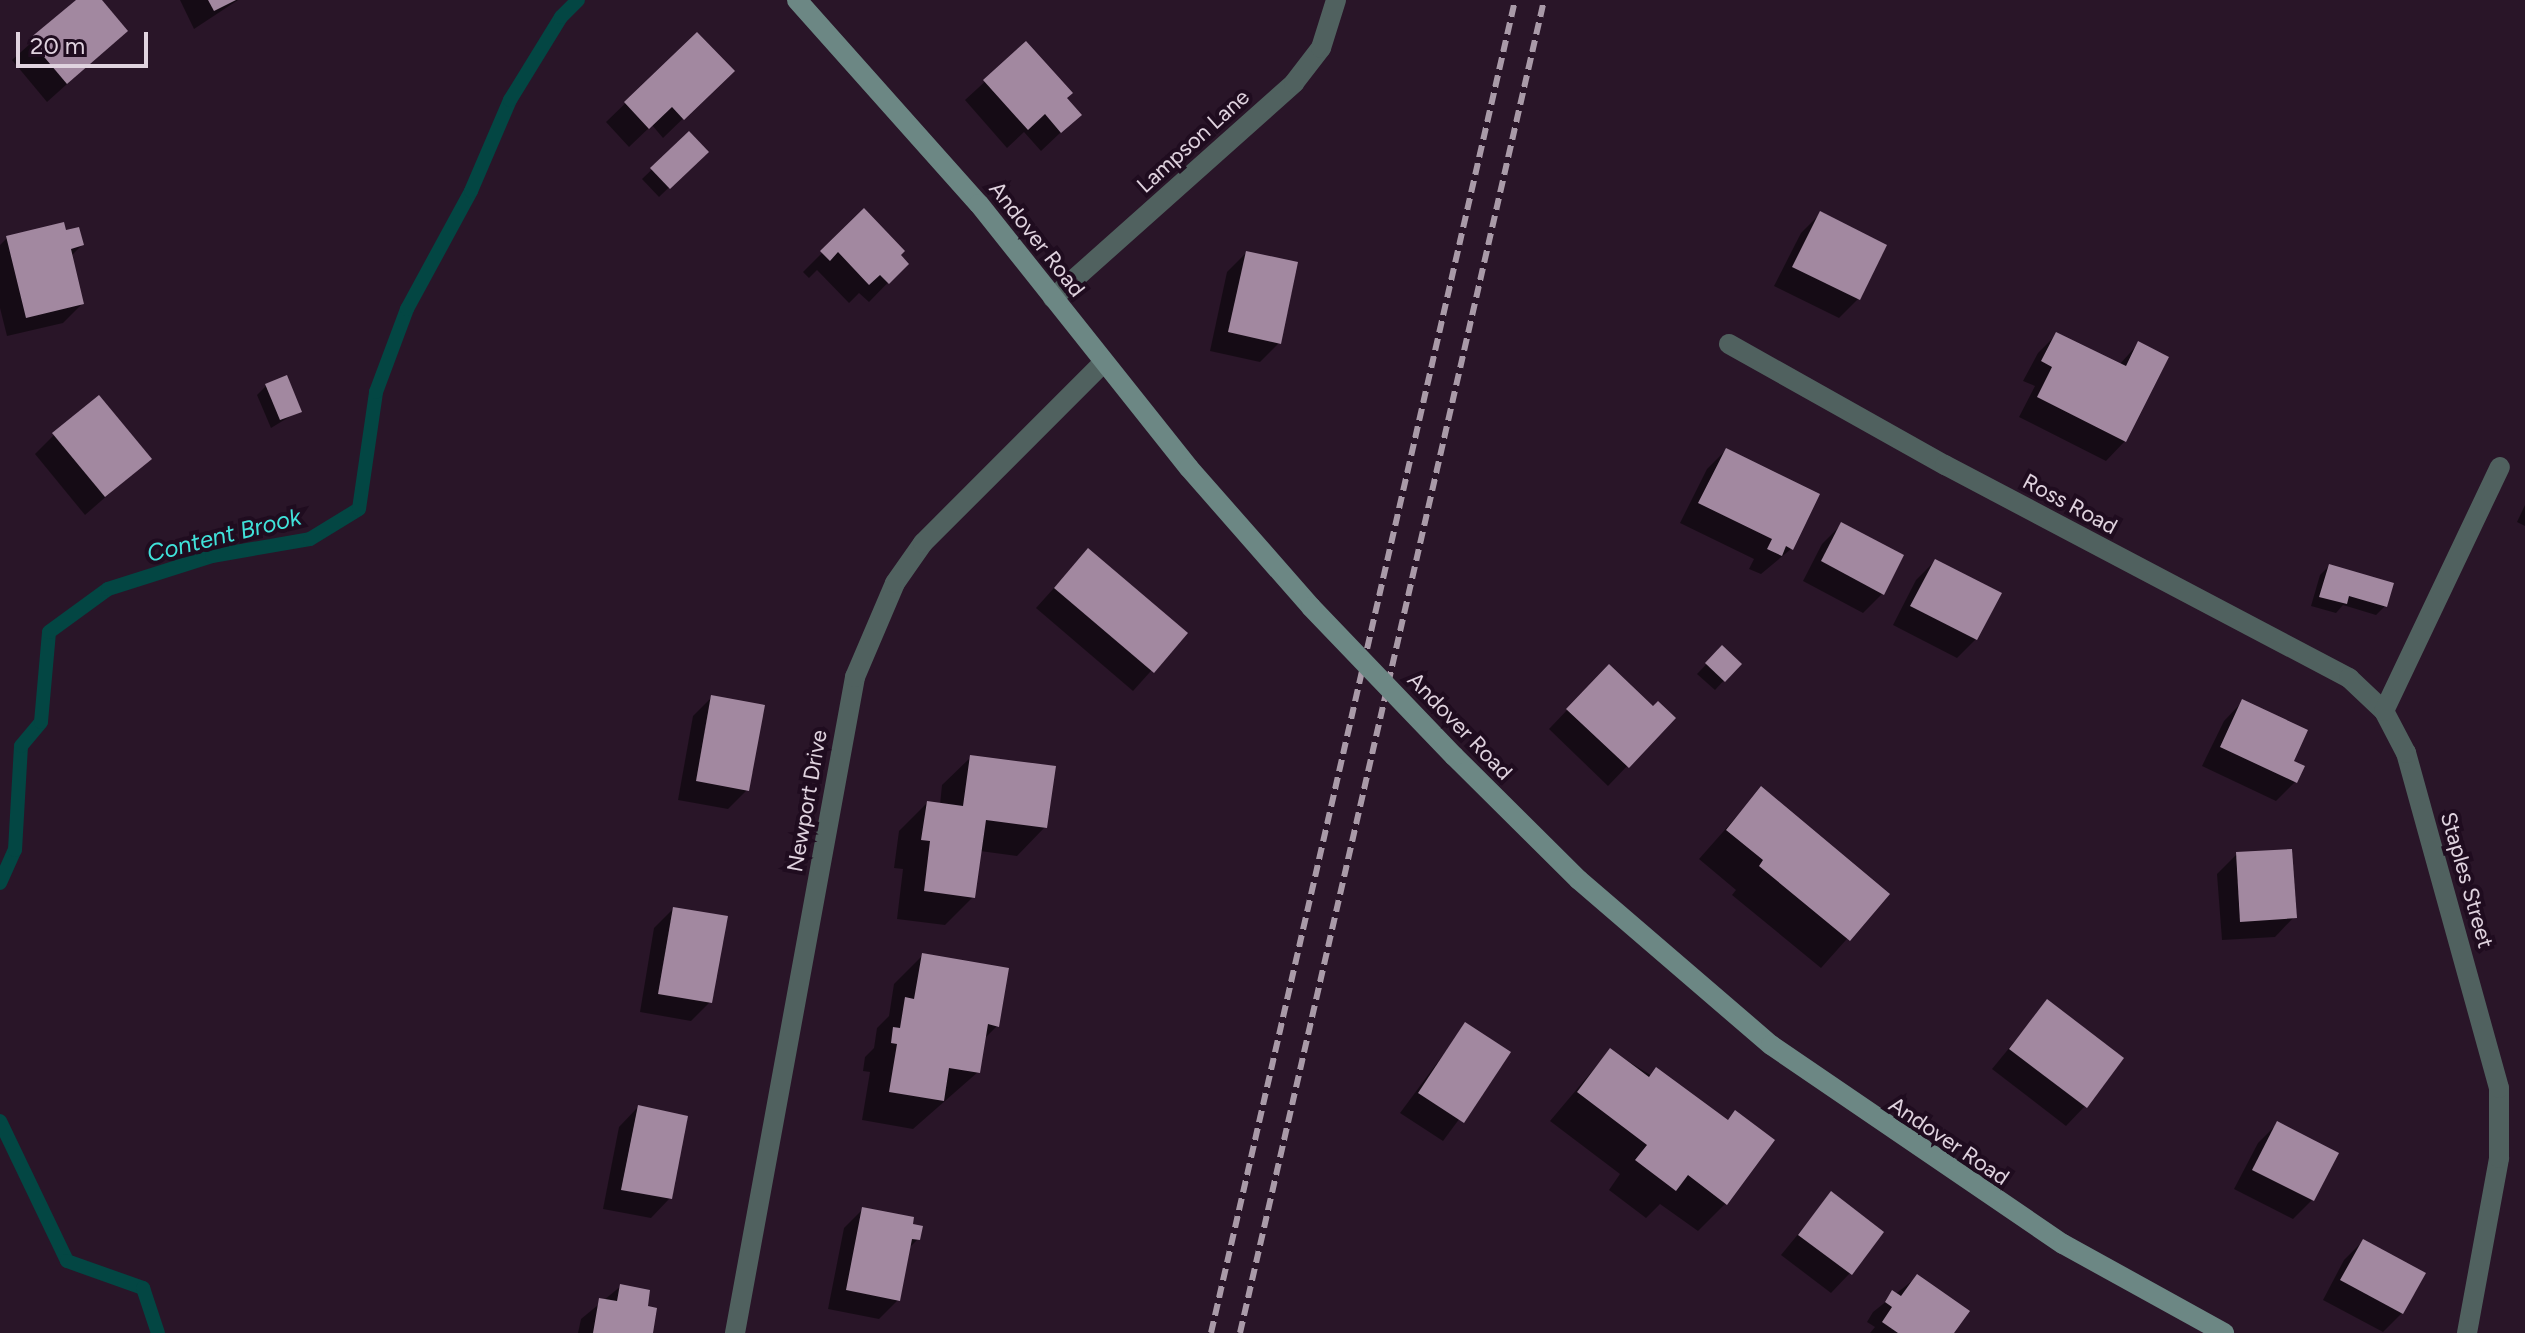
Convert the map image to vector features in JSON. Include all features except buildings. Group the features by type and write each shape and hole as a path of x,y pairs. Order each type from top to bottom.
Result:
{"main road":[{"name":"Andover Road","path":"797,0 979,204 1103,363 1311,607 1579,880 1771,1045 2063,1244 2224,1333"}],"street":[{"name":"Lampson Lane","path":"1053,298 1294,83 1321,48 1336,0"},
{"name":"Ross Road","path":"1729,344 1945,465 2349,678 2384,711"},
{"name":"Newport Drive","path":"735,1333 855,677 895,583 923,543 1103,363"},
{"path":"2384,711 2500,467"},
{"name":"Staples Street","path":"2384,711 2406,753 2499,1088 2499,1158 2467,1333"}],"waterway":[{"name":"Content Brook","path":"0,883 15,850 21,746 41,722 49,632 108,589 212,556 310,539 359,509 376,392 407,309 471,191 510,100 561,17 578,0"},
{"name":"Content Brook","path":"0,1121 67,1261 143,1288 158,1333"}],"railway":[{"path":"1211,1333 1515,0"},
{"path":"1240,1333 1544,0"}]}
